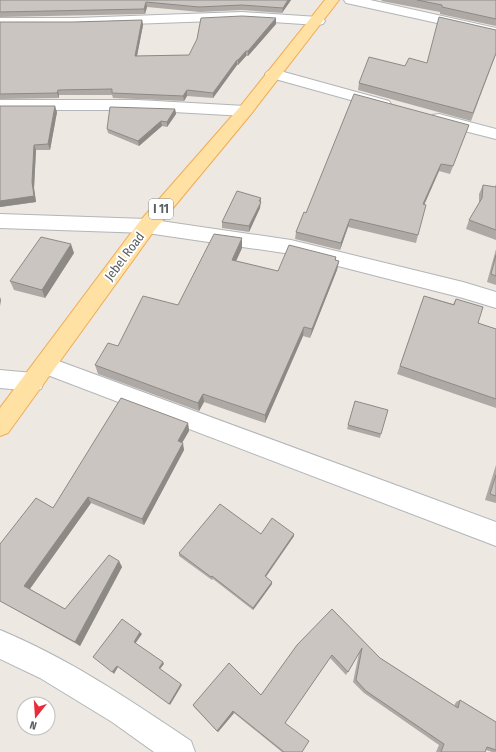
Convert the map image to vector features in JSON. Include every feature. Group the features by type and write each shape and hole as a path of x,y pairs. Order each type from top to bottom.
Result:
{"main road":[{"name":"Jebel Road","path":"0,426 147,226 245,111 273,74 318,21 332,0"}],"street":[{"path":"351,0 496,32"},
{"path":"0,22 75,22 242,16 318,21"},
{"path":"273,74 396,107"},
{"path":"0,105 138,105 245,111"},
{"path":"427,116 496,134"},
{"path":"0,221 147,226 290,248 463,290 496,300"},
{"path":"0,379 39,373 496,534"},
{"path":"0,644 50,668 122,712 180,752"}],"building":[{"path":"0,0 288,0 283,8 242,5 199,7 146,2 144,9 0,12"},
{"path":"417,0 496,0 496,19 442,7 442,5"},
{"path":"242,16 276,18 248,51 246,51 237,60 213,93 187,90 183,96 112,93 112,89 58,90 57,93 0,94 0,22 142,20 135,56 189,55 197,39 201,18"},
{"path":"439,17 496,30 496,53 473,113 359,83 369,57 405,66 409,58 427,63"},
{"path":"354,94 469,125 453,166 441,164 423,204 426,205 418,235 350,219 341,243 296,232 304,212 306,213"},
{"path":"0,106 55,106 48,144 34,145 32,182 34,196 0,201"},
{"path":"110,107 175,109 167,122 161,121 138,141 107,129"},
{"path":"483,185 496,187 496,230 469,220 482,198"},
{"path":"237,191 261,198 259,201 261,202 249,226 222,222"},
{"path":"214,234 242,238 232,260 278,271 289,245 336,257 335,260 339,261 312,329 304,327 265,415 203,394 198,403 95,365 108,343 118,346 143,296 178,305"},
{"path":"41,237 71,244 42,290 10,281"},
{"path":"496,255 496,276 491,274"},
{"path":"424,296 454,305 456,299 483,307 478,323 496,329 496,399 400,366"},
{"path":"121,398 188,423 178,441 183,443 142,519 88,497 24,586 65,609 109,555 119,561 75,642 0,601 0,544 36,498 53,508"},
{"path":"355,401 388,410 381,434 348,425"},
{"path":"496,475 496,496 490,494"},
{"path":"220,504 261,534 272,518 294,534 265,576 272,582 253,608 212,576 211,577 179,553"},
{"path":"332,609 380,658 458,708 460,700 496,722 496,750 487,747 485,752 441,752 444,744 366,691 356,680 362,648 348,672 332,655 285,723 309,741 302,752 284,752 233,711 217,731 193,705 229,663 261,695 297,645"},
{"path":"122,619 140,632 134,642 163,662 159,668 181,684 169,704 117,666 112,672 93,657"}]}
